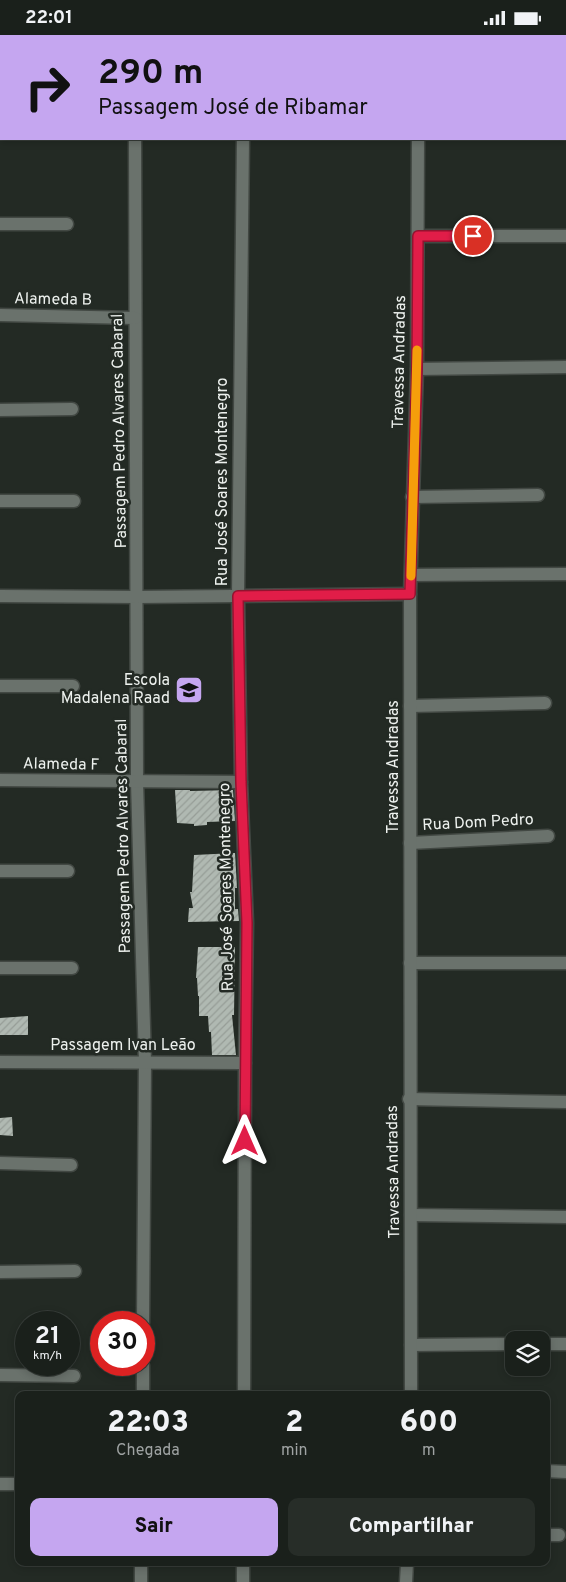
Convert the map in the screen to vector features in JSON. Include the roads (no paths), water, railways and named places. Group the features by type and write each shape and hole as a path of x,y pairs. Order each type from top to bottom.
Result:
{"street":[{"name":"Passagem Pedro Alvares Cabaral","path":"135,140 138,597 137,782 145,1062 143,1311"},
{"name":"Rua José Soares Montenegro","path":"242,140 238,596 241,782 247,923 244,1391"},
{"name":"Travessa Andradas","path":"410,1391 410,594 417,369 418,140"},
{"path":"0,224 67,224"},
{"path":"418,236 566,236"},
{"name":"Alameda B","path":"0,315 135,318"},
{"path":"417,369 566,367"},
{"path":"0,409 72,409"},
{"path":"412,497 538,495"},
{"path":"0,501 74,501"},
{"path":"411,575 566,574"},
{"path":"0,596 138,597 410,594"},
{"path":"0,686 73,686"},
{"path":"410,707 545,703"},
{"name":"Alameda F","path":"0,780 241,782"},
{"name":"Rua Dom Pedro","path":"410,843 548,836"},
{"path":"0,871 68,871"},
{"path":"410,963 566,963"},
{"path":"0,968 72,968"},
{"name":"Passagem Ivan Leão","path":"0,1062 245,1063"},
{"path":"409,1099 566,1102"},
{"path":"0,1163 71,1165"},
{"path":"411,1215 566,1217"},
{"path":"0,1272 75,1271"},
{"path":"411,1345 505,1344"},
{"path":"550,1344 566,1344"},
{"path":"0,1375 15,1375"},
{"path":"143,1376 143,1391"},
{"path":"550,1471 566,1472"},
{"path":"0,1484 15,1484"},
{"path":"141,1566 141,1582"},
{"path":"244,1566 244,1582"},
{"path":"406,1582 407,1566"}],"place":[{"name":"Escola Madalena Raad","path":"189,690"}]}
